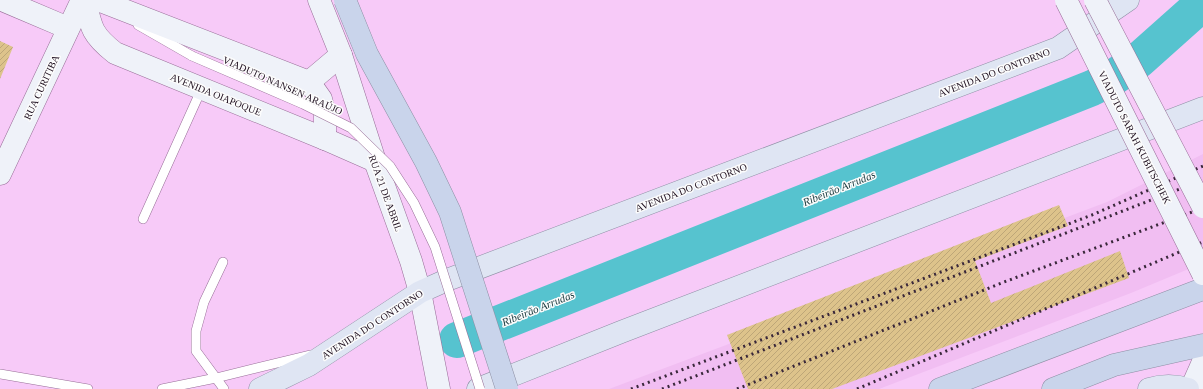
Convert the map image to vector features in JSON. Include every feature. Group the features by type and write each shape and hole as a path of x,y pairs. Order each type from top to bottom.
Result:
{"highway":[{"path":"345,0 367,54 426,162 450,212 507,389"},
{"path":"940,389 976,374 1203,289"},
{"path":"1054,389 1114,365 1203,345"},
{"path":"957,389 976,374"}],"main road":[{"name":"AVENIDA DO CONTORNO","path":"260,389 309,365 420,292 535,246 1058,48 1128,0"},
{"path":"479,389 635,326 1195,111"},
{"path":"1149,389 1159,386 1178,386 1188,389"}],"street":[{"path":"2,0 68,28"},
{"name":"RUA CURITIBA","path":"0,174 82,0"},
{"name":"AVENIDA OIAPOQUE","path":"85,0 91,27 103,43 116,53 326,139 375,161"},
{"path":"98,0 309,82 321,99 325,115 326,139"},
{"name":"RUA 21 DE ABRIL","path":"320,0 341,55 375,161 411,261 420,292 440,389"},
{"path":"309,82 341,55 357,0"},
{"name":"VIADUTO SARAH KUBITSCHEK","path":"1066,0 1203,274"},
{"path":"1095,0 1203,207"},
{"path":"1136,80 1156,179"},
{"path":"1195,111 1203,97"},
{"path":"1191,389 1203,362"}],"lane":[{"name":"VIADUTO NANSEN ARAÚJO","path":"94,0 192,56 303,104 351,128 390,166 414,203 435,247 479,389"},
{"path":"143,219 202,88"},
{"path":"223,262 204,302 196,331 196,351 224,389"},
{"path":"162,389 216,378 332,350"},
{"path":"0,374 88,389"}],"shaded area":[{"path":"1203,154 1203,263 1131,293 879,389 609,389 1107,202"}],"building":[{"path":"0,41 13,47 0,79"},
{"path":"1059,205 1068,226 975,261 991,303 1120,251 1129,278 832,389 748,389 727,335"}],"waterway":[{"name":"Ribeirão Arrudas","path":"457,340 1092,88 1114,77 1139,60 1203,3"}],"railway":[{"path":"631,389 1092,215 1203,166"},
{"path":"662,389 1203,180"},
{"path":"737,389 1004,282 1203,208"},
{"path":"857,389 1203,242"}]}
